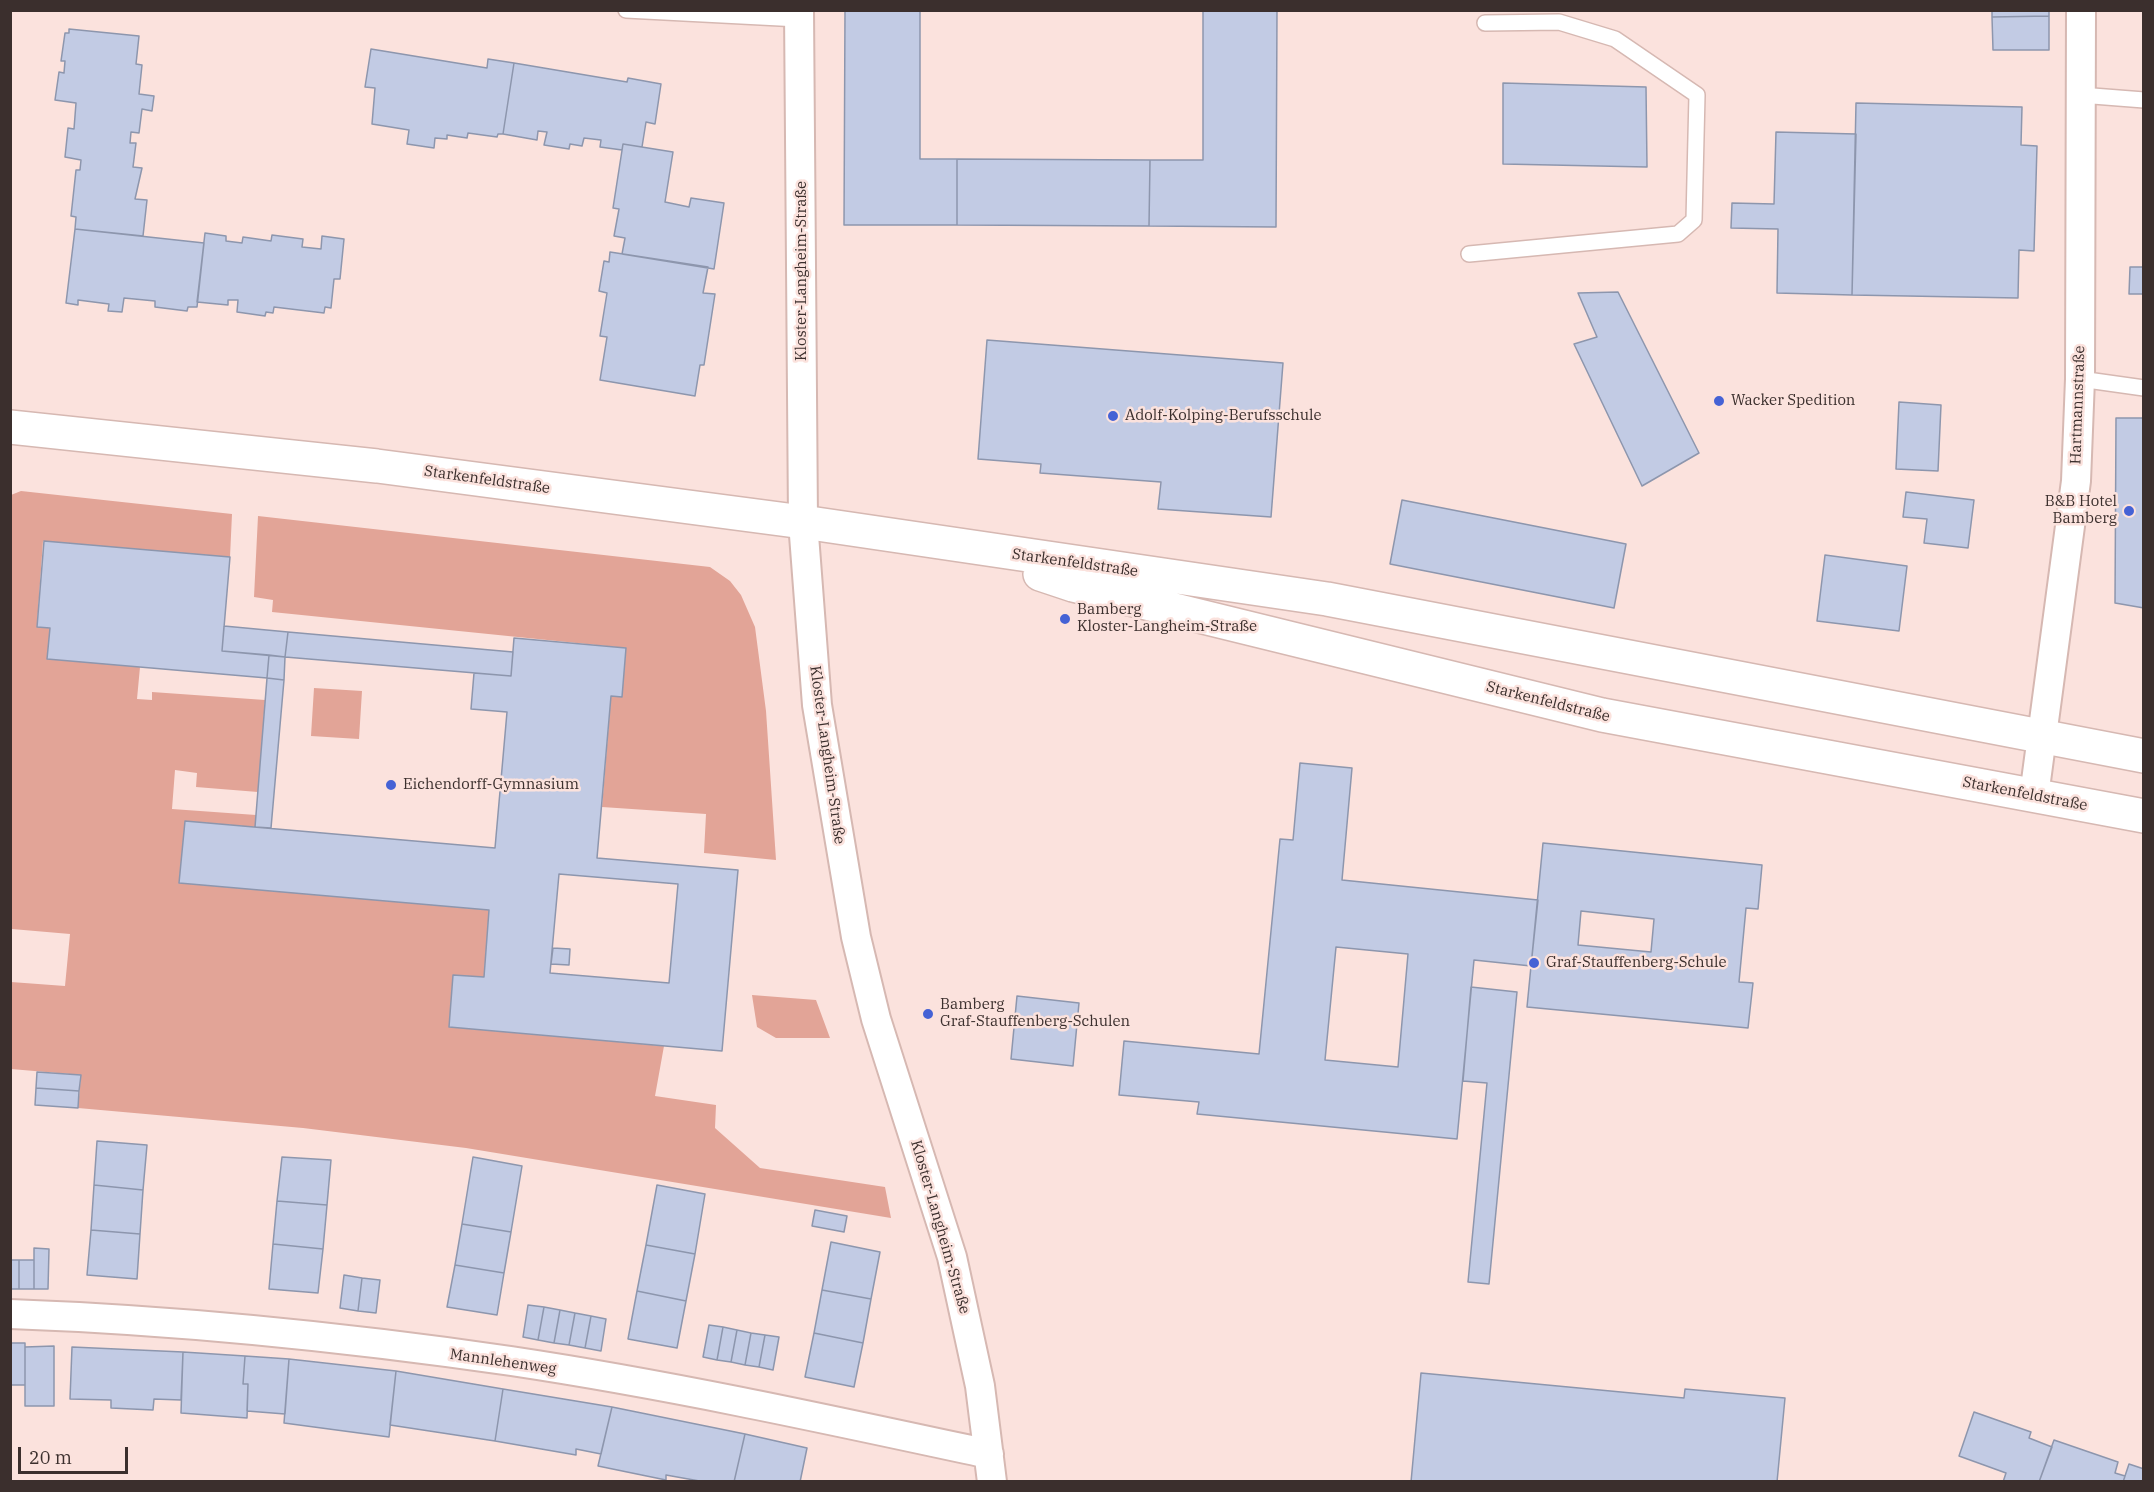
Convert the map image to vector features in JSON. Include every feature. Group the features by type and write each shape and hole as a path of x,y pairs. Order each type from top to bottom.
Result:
{"street":[{"name":"Hartmannstraße","path":"2034,796 2076,481 2080,379 2080,10"},
{"name":"Kloster-Langheim-Straße","path":"799,15 803,522 817,705 856,937 876,1019 952,1257 980,1386 991,1468"},
{"name":"Starkenfeldstraße","path":"10,428 368,465 803,522 1327,599 2144,756"},
{"name":"Starkenfeldstraße","path":"962,547 1073,585 1602,716 2144,816"},
{"name":"Mannlehenweg","path":"10,1314 103,1317 267,1332 511,1361 811,1417 991,1468"}],"lane":[{"path":"626,10 799,15"},
{"path":"1469,254 1678,234 1694,220 1697,95 1615,39 1558,22 1485,23"},
{"path":"2080,95 2144,100"},
{"path":"2080,379 2144,388"}],"shaded area":[{"path":"21,491 232,514 230,557 43,541 37,626 50,628 140,667 137,699 152,700 152,692 265,700 258,792 196,787 197,773 175,770 172,809 256,815 255,827 185,821 179,883 489,910 484,977 453,975 449,1027 664,1046 655,1096 716,1105 715,1128 760,1168 885,1187 891,1218 466,1148 303,1128 78,1108 81,1075 11,1069 11,982 65,986 70,934 12,929 11,944 11,495"},
{"path":"258,516 710,567 730,581 741,595 755,627 766,711 776,860 704,853 706,814 602,807 611,696 622,696 626,648 272,612 273,600 254,597"},
{"path":"314,688 362,691 359,739 311,736"},
{"path":"752,995 816,1000 830,1038 776,1038 757,1027"}],"building":[{"path":"845,10 920,10 920,159 957,159 957,225 844,225"},
{"path":"1203,10 1277,10 1276,227 1149,226 1150,160 1203,160"},
{"path":"1992,10 2049,10 2049,16 1992,17"},
{"path":"2049,16 2049,50 1993,50 1992,17"},
{"path":"69,29 139,36 136,64 142,65 139,94 154,96 152,111 142,109 139,133 131,132 130,143 136,143 133,167 142,168 135,199 147,200 143,236 75,229 76,217 71,216 76,170 80,170 81,160 65,157 68,128 74,129 76,103 55,100 59,72 64,73 65,61 61,61 65,33 69,33"},
{"path":"371,49 487,68 488,59 514,63 503,134 498,134 497,137 468,133 467,138 447,135 447,139 435,138 434,148 407,144 409,130 372,124 375,88 365,87"},
{"path":"514,63 627,82 628,78 661,84 655,124 646,122 642,147 623,144 622,150 600,147 601,140 584,138 582,146 570,144 569,149 544,145 547,132 538,131 537,140 503,134"},
{"path":"1503,83 1646,87 1647,167 1503,164"},
{"path":"1856,103 2022,107 2021,145 2037,146 2034,251 2019,250 2018,298 1852,295"},
{"path":"1776,132 1856,134 1852,295 1777,293 1778,229 1731,228 1732,203 1774,204"},
{"path":"623,144 673,152 665,202 689,207 691,198 724,203 714,269 622,254 625,238 614,236 619,209 613,208"},
{"path":"957,159 1150,160 1149,226 957,225"},
{"path":"75,229 204,243 197,307 188,307 187,311 155,307 155,301 124,298 122,312 108,311 109,304 78,300 78,305 66,303"},
{"path":"205,233 226,236 226,241 242,243 243,237 271,241 272,235 303,239 302,247 321,249 322,236 344,239 340,279 334,279 331,308 325,307 324,313 274,307 273,313 266,312 265,316 237,312 238,300 228,300 228,305 197,302"},
{"path":"610,252 708,267 703,293 715,294 704,365 700,365 695,396 600,380 607,337 600,336 607,293 599,291 604,261 609,262"},
{"path":"2130,267 2144,267 2144,294 2129,294"},
{"path":"1618,292 1699,453 1642,486 1574,344 1597,337 1578,293"},
{"path":"987,340 1283,363 1271,517 1158,509 1161,482 1040,473 1041,464 978,459"},
{"path":"1899,402 1941,405 1938,471 1896,469"},
{"name":"B&B Hotel Bamberg","path":"2116,418 2144,418 2144,608 2115,603"},
{"path":"1906,492 1974,500 1968,548 1924,543 1927,519 1903,517"},
{"path":"1402,500 1626,544 1614,608 1390,564"},
{"path":"44,541 230,557 222,651 269,655 267,678 47,659 50,628 37,627"},
{"path":"1825,555 1907,566 1899,631 1817,621"},
{"path":"224,626 288,632 285,657 222,651"},
{"path":"288,632 513,652 511,676 285,657"},
{"path":"514,638 626,648 622,697 611,696 597,858 738,870 722,1051 449,1027 453,975 484,977 489,910 179,883 185,821 495,848 507,712 471,709 474,673 511,676","holes":["559,874 678,884 669,983 550,973"]},
{"path":"269,655 285,657 284,680 267,678"},
{"path":"267,678 284,680 271,828 255,827"},
{"path":"1300,763 1352,768 1342,880 1538,900 1531,966 1474,960 1457,1139 1197,1114 1199,1102 1119,1095 1124,1041 1259,1054 1280,839 1293,840","holes":["1336,947 1408,954 1398,1067 1325,1060"]},
{"path":"1543,843 1762,865 1758,909 1746,908 1739,982 1753,983 1748,1028 1527,1007","holes":["1581,911 1654,919 1651,952 1578,945"]},
{"path":"553,948 570,949 569,965 551,964"},
{"path":"1471,987 1517,992 1489,1284 1468,1282 1487,1083 1463,1081"},
{"path":"1017,996 1079,1003 1073,1066 1011,1059"},
{"path":"37,1072 81,1075 79,1091 36,1088"},
{"path":"36,1088 79,1091 78,1108 35,1105"},
{"path":"97,1141 147,1145 143,1190 94,1185"},
{"path":"282,1157 331,1160 327,1205 277,1201"},
{"path":"473,1157 522,1166 511,1232 462,1224"},
{"path":"94,1185 143,1190 140,1234 91,1230"},
{"path":"657,1185 705,1194 695,1254 646,1245"},
{"path":"277,1201 327,1205 323,1249 273,1244"},
{"path":"815,1210 847,1216 844,1232 812,1226"},
{"path":"462,1224 511,1232 504,1273 455,1265"},
{"path":"91,1230 140,1234 137,1279 87,1275"},
{"path":"831,1242 880,1252 871,1299 822,1290"},
{"path":"273,1244 323,1249 318,1293 269,1289"},
{"path":"646,1245 695,1254 686,1301 637,1291"},
{"path":"34,1248 49,1249 48,1289 34,1289"},
{"path":"10,1260 19,1260 19,1289 10,1289"},
{"path":"19,1260 34,1260 34,1289 19,1289"},
{"path":"455,1265 504,1273 497,1315 447,1307"},
{"path":"344,1275 362,1278 358,1311 340,1308"},
{"path":"362,1278 380,1280 376,1313 358,1311"},
{"path":"822,1290 871,1299 863,1343 814,1333"},
{"path":"637,1291 686,1301 677,1348 628,1339"},
{"path":"528,1305 544,1307 538,1340 523,1337"},
{"path":"544,1307 560,1310 554,1343 538,1340"},
{"path":"560,1310 575,1313 569,1345 554,1343"},
{"path":"575,1313 591,1316 585,1348 569,1345"},
{"path":"591,1316 606,1319 601,1351 585,1348"},
{"path":"709,1325 723,1327 717,1360 703,1357"},
{"path":"723,1327 737,1330 731,1362 717,1360"},
{"path":"737,1330 751,1333 745,1365 731,1362"},
{"path":"751,1333 765,1335 759,1367 745,1365"},
{"path":"814,1333 863,1343 854,1387 805,1377"},
{"path":"765,1335 779,1337 773,1370 759,1367"},
{"path":"10,1343 25,1343 25,1385 10,1385"},
{"path":"54,1346 54,1406 25,1406 25,1347"},
{"path":"72,1347 183,1352 181,1400 154,1399 153,1410 111,1408 111,1400 70,1399"},
{"path":"183,1352 245,1356 243,1384 248,1384 247,1418 181,1413"},
{"path":"245,1356 289,1359 285,1414 247,1411 248,1384 243,1384"},
{"path":"289,1359 396,1371 389,1437 284,1423"},
{"path":"396,1371 503,1389 495,1441 390,1425"},
{"path":"1421,1373 1684,1398 1685,1389 1785,1398 1777,1482 1411,1482"},
{"path":"503,1389 612,1407 601,1454 576,1449 576,1455 495,1441"},
{"path":"612,1407 745,1434 734,1482 705,1482 666,1475 666,1480 598,1466"},
{"path":"1974,1412 2031,1432 2029,1438 2052,1447 2039,1482 2003,1482 2006,1473 1959,1456"},
{"path":"745,1434 807,1448 800,1482 734,1482"},
{"path":"2054,1440 2118,1462 2115,1473 2125,1476 2123,1482 2039,1482"},
{"path":"2129,1464 2144,1469 2144,1482 2123,1482"}],"place":[{"name":"Wacker Spedition","path":"1719,401"},
{"name":"Adolf-Kolping-Berufsschule","path":"1113,416"},
{"name":"B&B Hotel Bamberg","path":"2129,511"},
{"name":"Bamberg Kloster-Langheim-Straße","path":"1065,619"},
{"name":"Eichendorff-Gymnasium","path":"391,785"},
{"name":"Graf-Stauffenberg-Schule","path":"1534,963"},
{"name":"Bamberg Graf-Stauffenberg-Schulen","path":"928,1014"}]}
